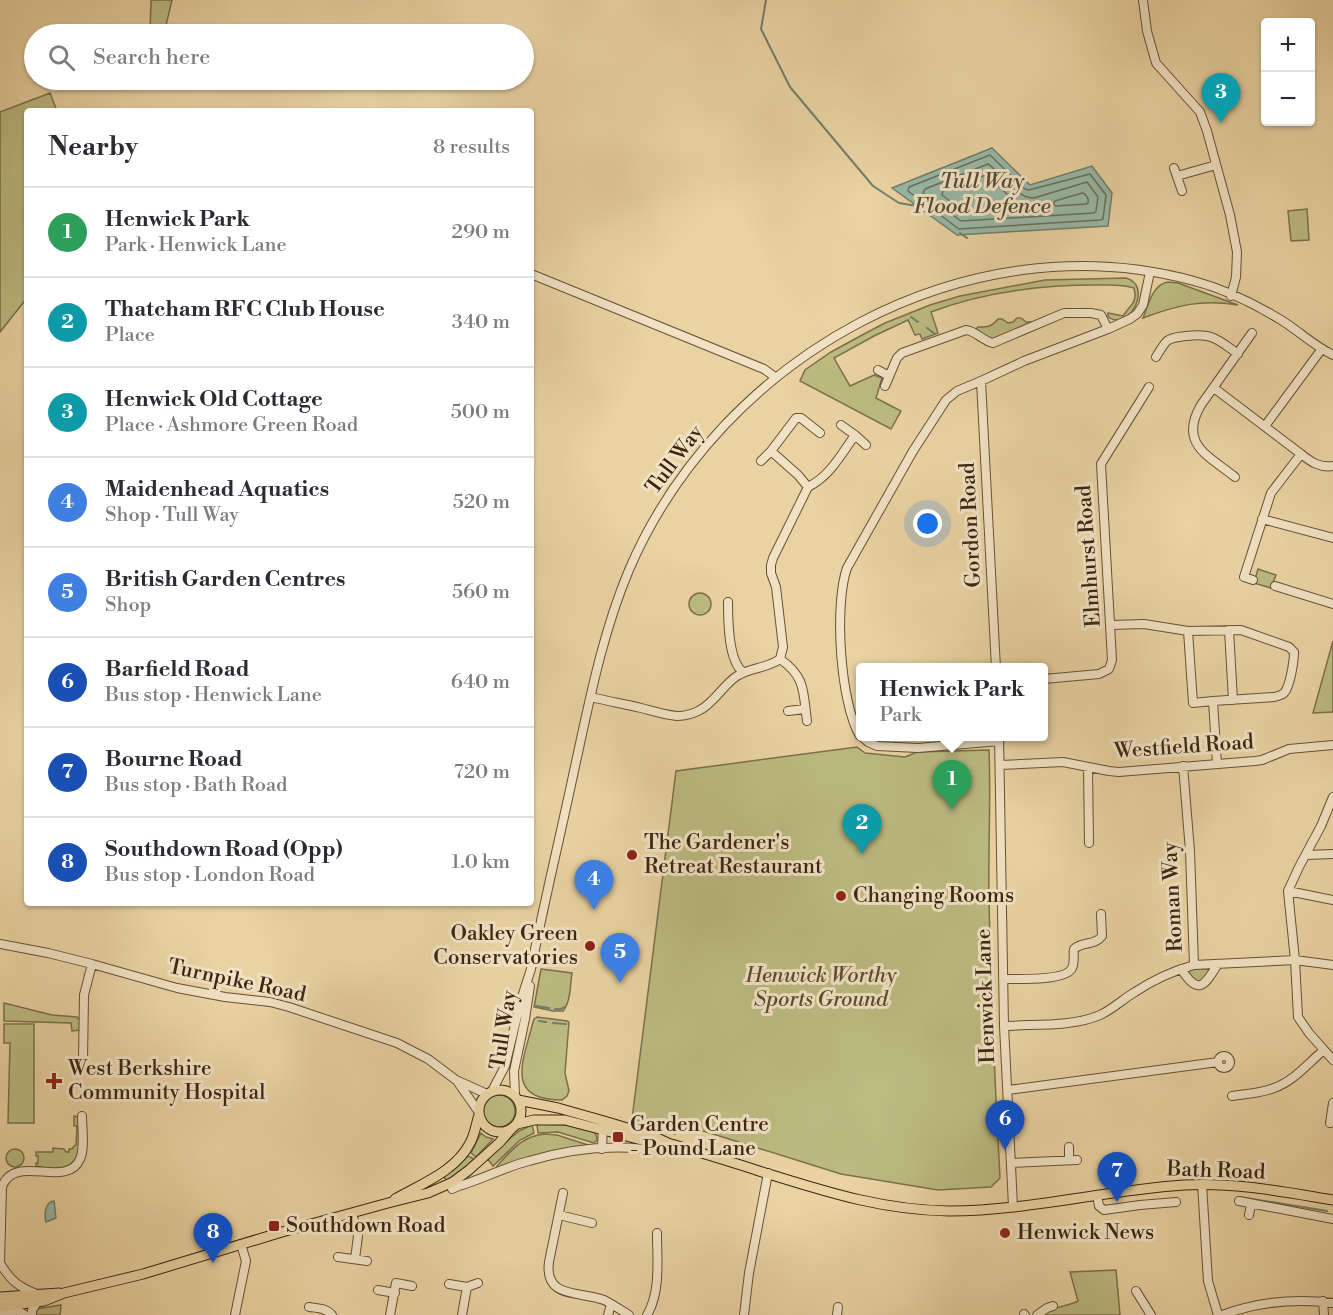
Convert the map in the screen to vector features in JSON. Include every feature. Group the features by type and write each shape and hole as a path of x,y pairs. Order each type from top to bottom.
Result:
{"main road":[{"path":"388,1203 436,1176 458,1160 471,1141 480,1103 489,1093 504,1090 517,1098 558,1108 603,1125"},
{"path":"5,1310 38,1298 143,1274 241,1244 428,1193 453,1182 499,1143 514,1126 520,1115 517,1098"},
{"path":"478,1113 481,1121 490,1130 503,1132 534,1120 553,1119 603,1125"},
{"name":"Bath Road","path":"603,1125 649,1142 668,1143 829,1193 860,1201 906,1208 979,1210 1164,1186 1202,1185 1242,1186 1333,1200"},
{"path":"0,1297 38,1298"}],"street":[{"path":"1143,0 1147,32 1156,63 1200,112 1207,131 1230,215 1237,252 1236,277 1231,296"},
{"path":"1182,191 1176,172 1216,165"},
{"name":"Tull Way","path":"489,1093 505,1066 531,969 604,644 633,560 655,518 680,479 728,422 775,377 846,329 922,294 973,279 1023,270 1065,267 1116,267 1196,282 1282,321 1321,350 1333,355"},
{"path":"856,729 848,701 841,655 840,613 844,575 913,451 944,403 957,391 1024,361 1130,319 1140,310 1145,299 1150,272"},
{"path":"534,275 764,369 775,377"},
{"path":"885,386 902,352 966,330 993,343 1064,313 1101,315 1108,329"},
{"path":"1235,477 1199,448 1193,438 1193,427 1198,410 1252,333"},
{"path":"1156,357 1165,343 1173,339 1204,334 1218,339 1238,354"},
{"path":"1153,344 1161,349"},
{"path":"1265,426 1321,350"},
{"path":"878,370 889,376"},
{"name":"Gordon Road","path":"981,381 996,663"},
{"path":"1214,388 1314,464 1333,466"},
{"name":"Elmhurst Road","path":"1048,679 1099,674 1108,671 1111,667 1111,625 1101,467 1144,390"},
{"path":"761,461 796,418 801,418 820,433"},
{"path":"841,425 866,445"},
{"path":"591,696 679,716 691,714 708,704 726,684 743,672 771,665 780,658 783,647 771,565 808,486 820,481 855,435"},
{"path":"771,451 808,486"},
{"path":"1253,580 1244,577 1271,493 1301,454"},
{"path":"1262,519 1333,538"},
{"path":"1275,586 1333,604"},
{"path":"728,602 731,646 740,670 743,672"},
{"path":"1111,625 1144,624 1188,631 1247,632 1287,646 1293,650 1294,656 1283,694 1274,697 1193,703 1188,631"},
{"path":"1229,630 1233,700"},
{"path":"780,658 794,669 799,677 807,721"},
{"path":"1213,701 1217,764"},
{"path":"789,711 805,709"},
{"name":"Henwick Lane","path":"869,741 877,746 918,748 981,741"},
{"name":"Henwick Lane","path":"999,741 1004,1026 1013,1206"},
{"name":"Westfield Road","path":"1000,765 1055,762 1119,772 1255,761 1293,748 1333,745"},
{"name":"Roman Way","path":"1004,1026 1075,1022 1089,1019 1102,1014 1147,984 1194,965 1190,851 1183,766"},
{"path":"1088,767 1089,843"},
{"path":"1333,797 1322,826 1288,891 1298,1017 1333,1060"},
{"path":"1306,855 1333,854"},
{"path":"1288,891 1333,900"},
{"path":"1003,979 1051,977 1070,972 1074,949 1081,944 1094,943 1102,936 1101,914"},
{"name":"Turnpike Road","path":"0,944 48,953 177,988 270,1002 349,1026 398,1043 428,1059 456,1080 489,1093"},
{"path":"1194,965 1295,960 1333,965"},
{"path":"83,1061 84,996 92,964"},
{"path":"1181,969 1191,983 1199,986 1206,982 1218,964"},
{"name":"Tull Way","path":"517,1098 514,1071 528,1002 531,969"},
{"path":"1232,1096 1267,1090 1281,1085 1324,1050"},
{"path":"1008,1090 1218,1062"},
{"name":"Turnpike Road","path":"456,1080 478,1113"},
{"path":"1330,1123 1333,1103"},
{"path":"32,1315 38,1298 18,1285 0,1263 3,1183 8,1176 18,1171 59,1172 74,1168 82,1155 82,1116"},
{"path":"602,1149 603,1125"},
{"path":"452,1189 513,1166 545,1157 618,1147 645,1149"},
{"path":"1011,1162 1073,1160 1069,1147"},
{"path":"486,1165 489,1175"},
{"path":"744,1315 749,1273 768,1173"},
{"path":"1202,1185 1208,1281 1218,1315"},
{"path":"563,1193 548,1267 552,1282 559,1290 589,1296 611,1304 629,1315"},
{"name":"Bath Road","path":"1097,1195 1099,1206 1104,1210 1176,1202"},
{"name":"Bath Road","path":"1239,1201 1333,1219"},
{"name":"Bath Road","path":"1249,1215 1251,1204"},
{"path":"352,1213 358,1236 356,1259"},
{"path":"559,1215 587,1225"},
{"path":"647,1315 652,1308 655,1294 657,1233"},
{"path":"235,1315 245,1265 241,1244"},
{"path":"338,1257 367,1261"},
{"path":"390,1315 396,1283 412,1286"},
{"path":"449,1284 467,1287 478,1283"},
{"path":"462,1315 467,1287"},
{"path":"378,1290 395,1293"},
{"path":"1136,1291 1151,1315"},
{"path":"1222,1315 1247,1307 1279,1301 1304,1300 1333,1303"},
{"path":"1323,1301 1324,1315"},
{"path":"0,1302 5,1310 25,1315"},
{"path":"608,1315 611,1304"},
{"path":"1037,1315 1053,1306"},
{"path":"309,1307 324,1309 332,1315"}],"green space":[{"path":"151,0 172,0 166,24 150,24"},
{"path":"50,93 56,108 24,108 24,302 0,332 0,112"},
{"path":"1307,209 1309,240 1291,241 1288,211"},
{"path":"1126,278 1134,282 1138,289 1138,297 1135,306 1124,318 1116,320 1108,317 1108,313 1123,316 1133,304 1134,288 1116,285 1076,285 1034,288 971,299 931,312 938,333 922,339 920,334 915,335 908,320 834,358 850,386 874,375 882,378 876,398 901,411 891,429 800,381 805,370 831,352 885,323 930,305 960,296 1045,280"},
{"path":"1168,282 1178,283 1238,305 1190,304 1143,318 1155,291"},
{"path":"1017,318 1032,324 992,339 975,330 978,327 987,327 998,319 1008,323"},
{"path":"1258,569 1276,575 1271,588 1254,583"},
{"path":"700,593 708,596 711,604 708,612 700,615 692,612 689,604 692,596"},
{"path":"1333,641 1333,712 1313,713"},
{"name":"Henwick Worthy Sports Ground","path":"857,747 865,753 905,757 917,752 989,750 990,935 1000,1178 991,1187 938,1190 841,1174 681,1124 675,1134 632,1119 676,771"},
{"path":"1218,964 1199,986 1181,969"},
{"path":"541,969 572,973 569,998 563,1011 534,1007"},
{"path":"4,1003 52,1015 77,1017 80,1020 80,1030 72,1031 71,1023 4,1021"},
{"path":"537,1017 569,1022 565,1073 569,1091 562,1100 543,1098 531,1093 525,1085 522,1075 525,1050 534,1019"},
{"path":"4,1024 34,1024 34,1123 8,1123 10,1043 4,1043"},
{"path":"499,1095 510,1100 515,1111 510,1122 499,1127 488,1122 483,1111 488,1100"},
{"path":"74,1116 79,1119 79,1152 73,1163 60,1169 43,1169 36,1166 38,1156 36,1152 53,1152 53,1148 69,1152 69,1149 76,1145 77,1126 74,1126"},
{"path":"537,1124 568,1125 586,1129 596,1135 597,1140 594,1143 558,1132 538,1133"},
{"path":"532,1125 534,1133 520,1140 493,1166 487,1158 519,1131"},
{"path":"481,1133 493,1139 476,1157 471,1153"},
{"path":"537,1135 557,1135 591,1146 497,1168 518,1145"},
{"path":"15,1149 21,1152 24,1158 21,1164 15,1167 9,1164 6,1158 9,1152"},
{"path":"468,1156 474,1159 447,1181 443,1176"},
{"path":"1116,1270 1120,1315 1043,1315 1078,1301 1070,1272"},
{"path":"61,1305 60,1315 36,1315 37,1309"}],"water":[{"name":"Tull Way Flood Defence","path":"992,148 1030,185 1092,166 1112,193 1108,226 957,235 892,188"},
{"path":"54,1201 56,1218 46,1222 46,1209"}],"waterway":[{"path":"766,0 761,29 790,87 873,186 899,203 917,206"},
{"path":"960,233 967,238"},
{"path":"911,317 918,322"},
{"path":"927,328 935,334"},
{"path":"536,1006 549,1008"},
{"path":"555,1009 564,1007"},
{"path":"539,1021 546,1022"},
{"path":"553,1023 566,1024"},
{"path":"1240,1197 1327,1211"}],"place":[{"name":"Henwick Old Cottage","path":"1221,123"},
{"name":"Henwick Park","path":"952,810"},
{"name":"Thatcham RFC Club House","path":"862,854"},
{"name":"The Gardener's Retreat Restaurant","path":"632,855"},
{"name":"Changing Rooms","path":"841,896"},
{"name":"Maidenhead Aquatics","path":"594,910"},
{"name":"Oakley Green Conservatories","path":"590,946"},
{"name":"British Garden Centres","path":"620,983"},
{"name":"West Berkshire Community Hospital","path":"54,1081"},
{"name":"Garden Centre - Pound Lane","path":"618,1137"},
{"name":"Barfield Road","path":"1005,1150"},
{"name":"Bourne Road","path":"1117,1202"},
{"name":"Southdown Road","path":"274,1226"},
{"name":"Henwick News","path":"1005,1233"},
{"name":"Southdown Road (Opp)","path":"213,1263"}]}
